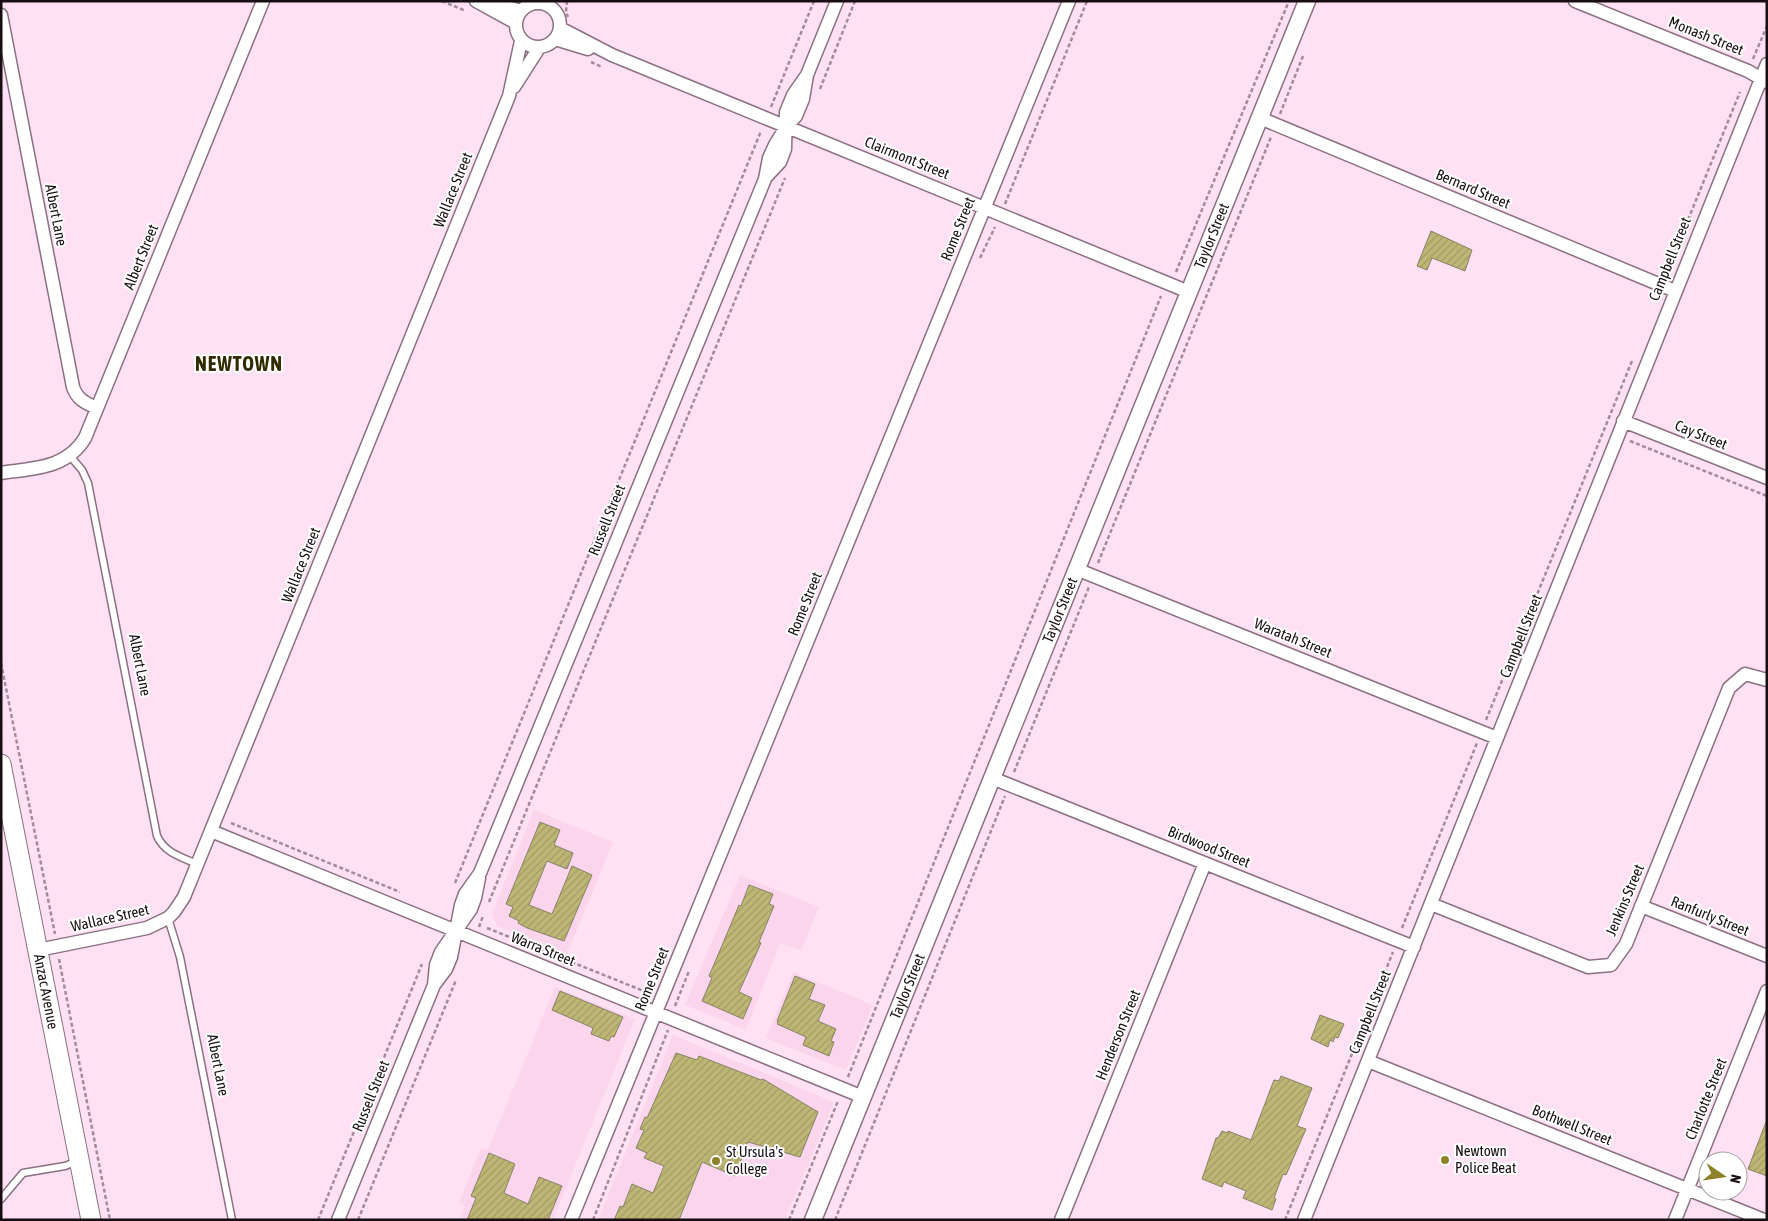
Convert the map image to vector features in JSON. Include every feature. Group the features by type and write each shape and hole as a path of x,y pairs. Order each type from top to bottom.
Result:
{"main road":[{"name":"Anzac Avenue","path":"1,764 91,1220"}],"street":[{"name":"Albert Street","path":"1,473 49,465 66,459 80,447 85,438 263,1"},
{"path":"476,1 518,17"},
{"path":"487,1 518,17"},
{"name":"Russell Street","path":"338,1220 434,985 446,969 451,956 456,931 473,904 480,873 764,179 769,158 786,127 786,112 793,95 807,75 837,1"},
{"name":"Rome Street","path":"571,1220 1069,1"},
{"name":"Taylor Street","path":"813,1220 1307,1"},
{"name":"Monash Street","path":"1575,1 1748,71 1764,81"},
{"path":"538,2 549,6 556,6 562,28 545,47 532,47 521,41 516,29 518,17 525,7 538,2"},
{"name":"Albert Lane","path":"1,15 73,387 82,401 97,408"},
{"name":"Clairmont Street","path":"562,28 612,55 1189,292"},
{"name":"Wallace Street","path":"38,950 147,928 168,918 184,897 509,96 521,41"},
{"name":"Wallace Street","path":"509,96 539,48"},
{"name":"Campbell Street","path":"1304,1220 1498,738 1674,291 1764,81 1767,64"},
{"name":"Bernard Street","path":"1260,118 1674,291"},
{"name":"Cay Street","path":"1624,421 1767,478"},
{"name":"Waratah Street","path":"1076,569 1498,738"},
{"name":"Jenkins Street","path":"1431,904 1588,967 1611,965 1626,944 1729,688 1745,674 1767,680"},
{"name":"Birdwood Street","path":"992,778 1414,947"},
{"name":"Warra Street","path":"211,831 456,931 477,932 656,1012 863,1097"},
{"name":"Henderson Street","path":"1061,1220 1205,863"},
{"name":"Ranfurly Street","path":"1642,906 1767,956"},
{"name":"Charlotte Street","path":"1674,1220 1767,991"},
{"name":"Bothwell Street","path":"1368,1061 1764,1220"}],"lane":[{"name":"Albert Lane","path":"70,456 82,470 90,490 157,836 160,843 169,852 197,864"},
{"name":"Albert Lane","path":"168,918 180,957 232,1220"},
{"path":"1,1199 23,1173 65,1166 80,1161"}],"path":[{"path":"562,28 567,1"},
{"path":"454,886 814,1"},
{"path":"818,93 855,1"},
{"path":"979,260 1001,214 1087,1"},
{"path":"789,1220 1168,283 1177,271 1289,1"},
{"path":"1661,286 1767,26"},
{"path":"835,1220 1093,575 1282,110"},
{"path":"477,932 787,173"},
{"path":"1285,1220 1634,357"},
{"path":"1630,441 1767,496"},
{"path":"231,823 405,894"},
{"path":"477,932 490,928 676,1004 666,1038 593,1220"},
{"path":"318,1220 422,962"},
{"path":"358,1220 457,978"}],"shaded area":[{"path":"534,810 613,842 567,954 497,926 492,913"},
{"path":"740,875 819,907 801,951 780,943 746,1030 685,1005"},
{"path":"793,972 873,1005 846,1070 766,1038"},
{"path":"555,987 635,1019 553,1220 460,1220 465,1206 459,1203 481,1148 488,1150"},
{"name":"St Ursula's College","path":"673,1035 834,1102 785,1220 598,1220"}],"building":[{"path":"1431,231 1472,250 1465,271 1432,258 1427,270 1417,266"},
{"path":"540,822 560,830 554,845 573,853 567,869 547,861 529,905 552,914 572,866 592,875 564,941 518,923 519,921 509,916 513,907 506,904"},
{"path":"749,885 773,894 769,904 774,906 759,942 761,943 739,992 752,998 743,1019 702,1001 712,978 709,976"},
{"path":"795,976 815,984 809,999 825,1005 818,1021 836,1029 831,1041 834,1042 829,1056 803,1045 806,1037 777,1024"},
{"path":"560,991 623,1017 614,1037 611,1036 609,1041 591,1034 593,1028 552,1010"},
{"path":"1320,1015 1344,1024 1338,1038 1335,1037 1333,1042 1330,1040 1328,1047 1311,1039"},
{"path":"676,1053 697,1060 699,1056 761,1080 763,1079 818,1112 800,1157 748,1142 735,1176 702,1162 679,1220 614,1220 620,1206 623,1207 632,1184 653,1193 664,1166 644,1158 647,1153 636,1148 644,1130 640,1129 645,1117 647,1118"},
{"path":"1281,1076 1312,1088 1297,1126 1306,1129 1286,1175 1283,1174 1274,1198 1276,1199 1272,1210 1243,1198 1246,1191 1224,1182 1222,1187 1202,1179 1216,1138 1218,1138 1222,1131 1227,1133 1228,1131 1251,1140 1274,1080 1279,1081"},
{"path":"1766,1122 1767,1176 1748,1169"},
{"path":"489,1153 515,1164 504,1193 528,1204 539,1177 562,1186 548,1220 467,1220 476,1198 471,1196"}],"place":[{"name":"Newtown Police Beat","path":"1445,1160"},
{"name":"St Ursula's College","path":"716,1161"}],"district":[{"name":"NEWTOWN","path":"239,364"}]}
